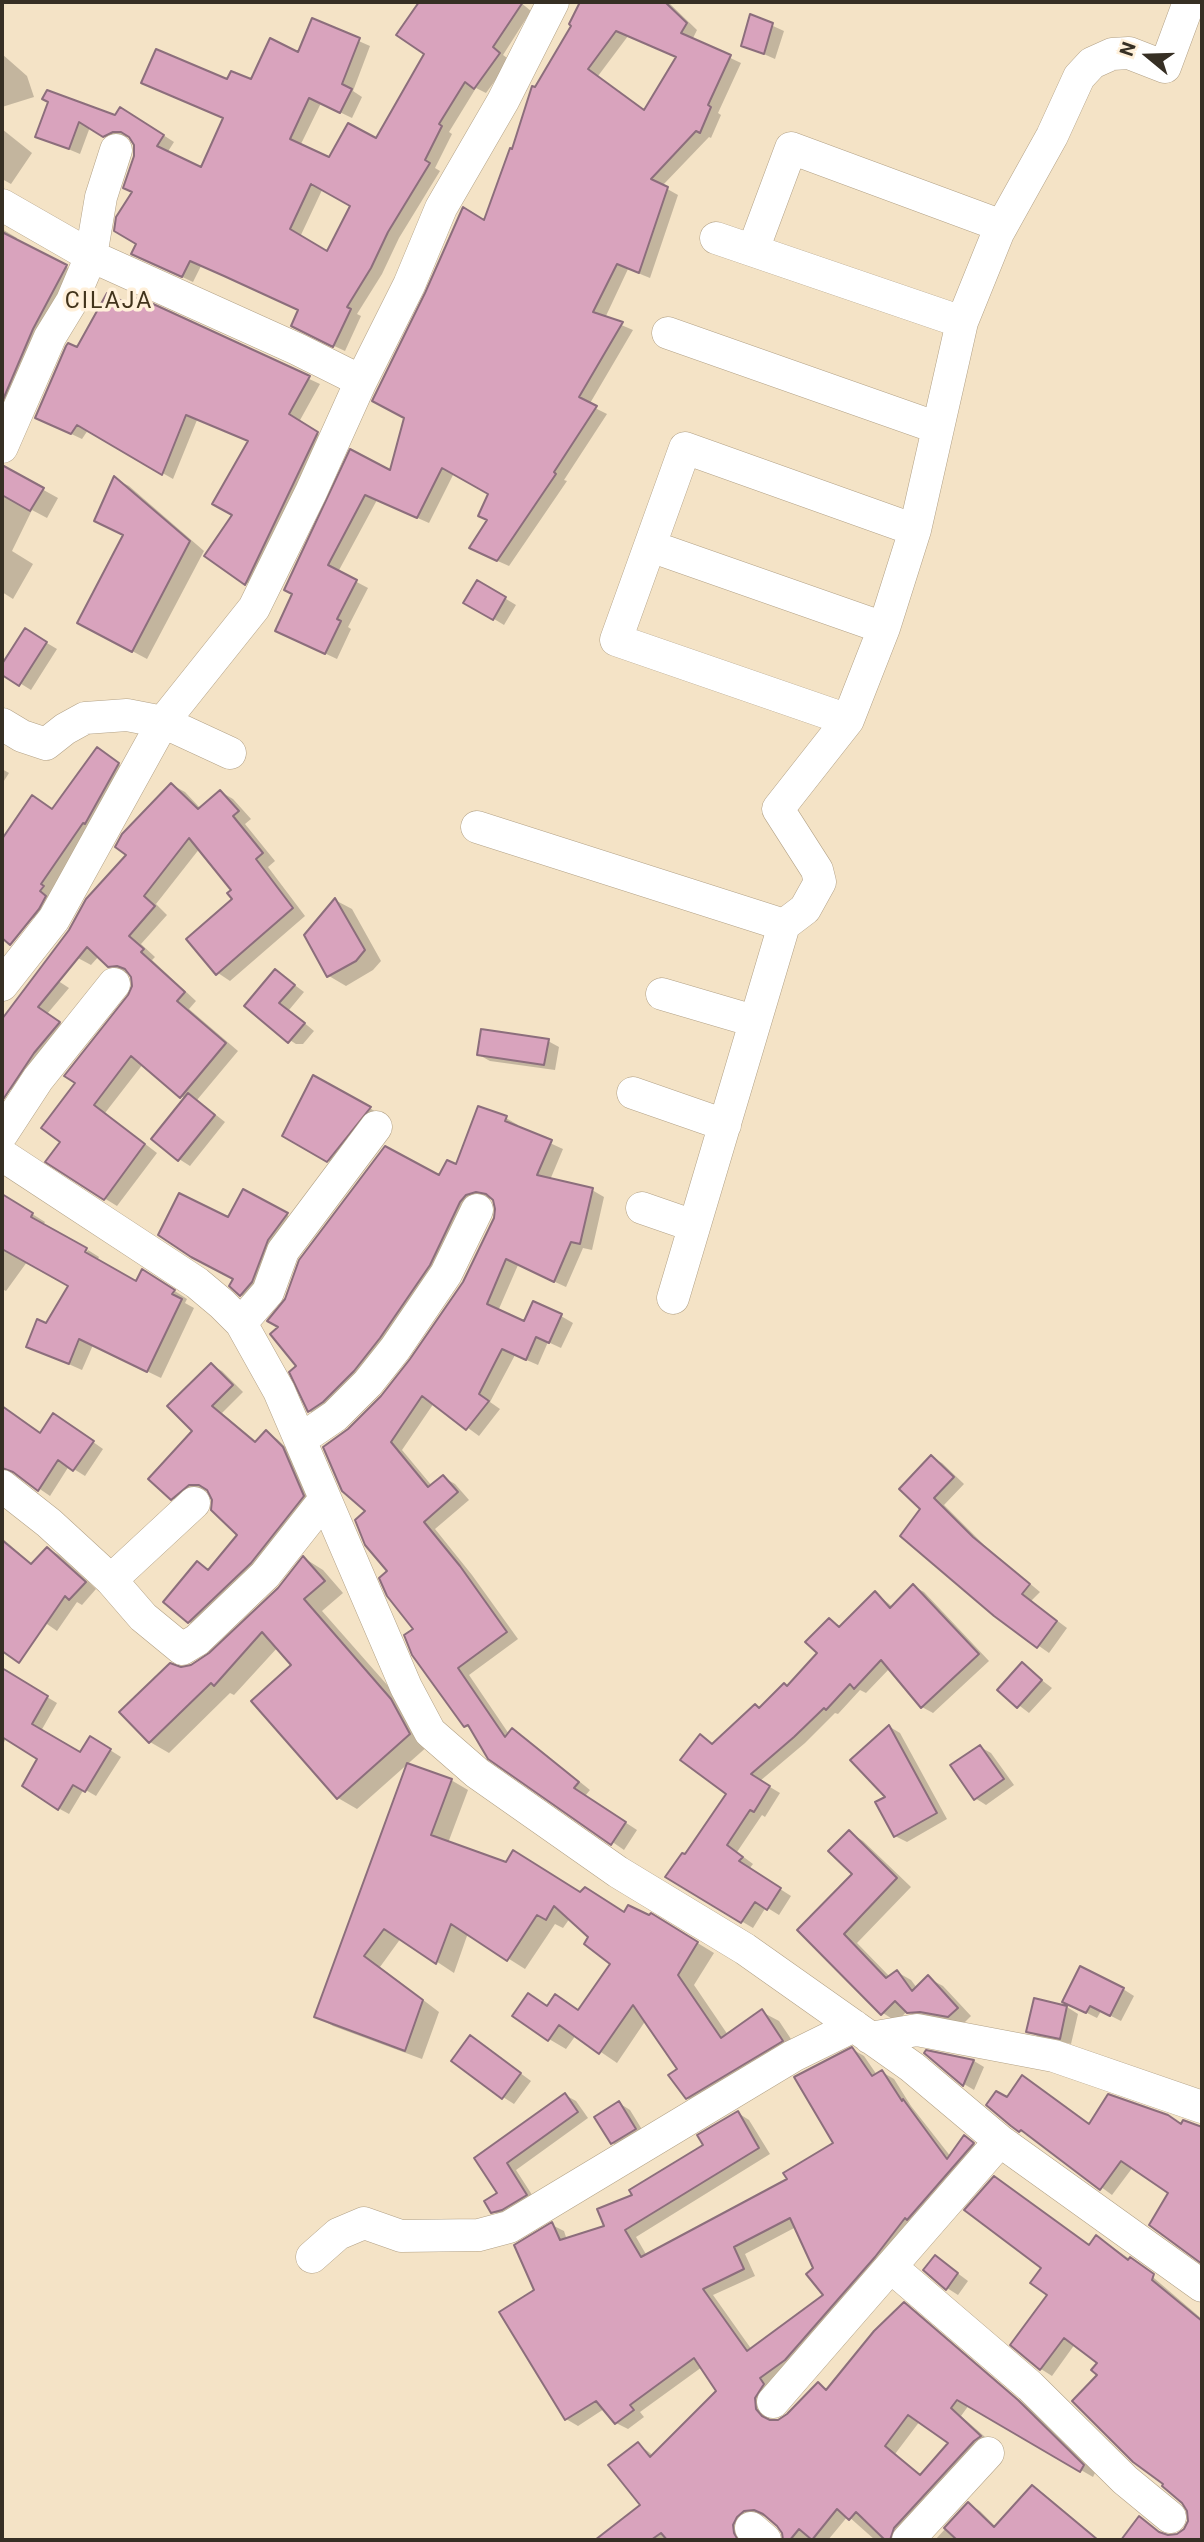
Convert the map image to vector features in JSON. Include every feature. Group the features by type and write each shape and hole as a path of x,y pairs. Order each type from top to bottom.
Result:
{"street":[{"path":"2,985 54,919 163,722 254,608 409,285 441,208 503,100 553,2"},
{"path":"673,1298 784,925 804,909 820,882 817,870 778,809 848,720 884,628 915,530 962,322 1002,226 1052,136 1079,76 1092,63 1112,54 1129,53 1166,67 1189,2"},
{"path":"753,250 791,148 1002,226"},
{"path":"2,447 50,337 72,301 91,256 101,197 116,150"},
{"path":"2,205 91,256 361,381"},
{"path":"716,238 962,322"},
{"path":"668,333 938,428"},
{"path":"848,720 616,640 685,448 915,530"},
{"path":"650,546 884,628"},
{"path":"2,724 22,736 46,744 85,718 127,715 163,722 230,753"},
{"path":"477,827 784,925"},
{"path":"2,1134 38,1079 114,984"},
{"path":"662,994 754,1021"},
{"path":"634,1093 725,1125"},
{"path":"241,1323 268,1292 282,1251 376,1127"},
{"path":"2,1155 197,1283 241,1323 279,1391 406,1687 430,1732 477,1773 618,1872 745,1949 912,2067 1000,2141 1202,2286"},
{"path":"642,1208 694,1226"},
{"path":"300,1440 335,1416 368,1383 395,1349 446,1275 477,1210"},
{"path":"2,1486 49,1523 111,1580 144,1617 182,1650 197,1640 265,1575 325,1499"},
{"path":"111,1580 194,1503"},
{"path":"312,2258 338,2234 363,2223 401,2236 479,2235 509,2227 793,2056 862,2032 917,2030 1054,2056 1202,2107"},
{"path":"773,2402 1000,2141"},
{"path":"891,2267 1030,2386 1125,2480 1170,2516"},
{"path":"908,2540 988,2453"}],"building":[{"path":"419,2 523,2 493,47 500,53 474,89 465,82 439,124 442,126 425,160 430,163 347,307 351,309 333,347 291,326 298,310 190,261 182,277 131,254 136,244 114,231 116,217 132,192 123,188 134,156 134,145 129,137 121,132 113,132 103,137 79,122 69,149 35,137 48,102 42,99 47,90 115,115 120,107 164,135 157,146 201,167 223,118 141,83 156,49 227,79 231,71 251,79 270,38 298,52 312,18 360,38 342,84 352,89 340,113 309,98 290,139 329,157 348,123 376,138 424,54 396,35","holes":["311,184 350,206 327,251 290,229"]},
{"path":"580,2 665,2 687,23 681,33 731,55 708,105 711,107 700,133 696,131 651,179 668,187 639,273 617,264 593,312 623,322 579,397 597,406 554,472 556,474 497,561 469,548 487,520 478,516 488,494 442,468 417,518 365,495 328,565 357,580 337,619 341,621 325,654 275,631 292,594 284,590 350,449 390,470 404,418 372,401 425,293 463,207 484,220 510,148 512,149 532,86 535,87 571,26 569,24","holes":["616,31 676,57 644,110 588,69"]},
{"path":"750,14 773,23 764,54 741,46"},
{"path":"2,232 67,265 33,329 2,402"},
{"path":"107,293 133,307 138,297 310,376 289,414 318,432 245,585 204,556 232,515 212,504 248,441 186,415 162,475 77,425 71,434 35,418 66,346 68,343 77,347"},
{"path":"2,465 44,488 30,511 2,495"},
{"path":"114,476 190,541 132,652 77,623 123,535 94,521"},
{"path":"477,580 506,597 493,620 463,603"},
{"path":"25,628 47,642 19,686 2,675 2,664"},
{"path":"97,747 119,763 85,824 83,823 41,884 44,886 40,891 46,896 39,909 10,945 2,938 2,839 32,795 52,809"},
{"path":"171,783 198,809 220,790 239,811 233,816 263,853 256,859 293,908 216,975 186,939 232,899 227,893 231,890 189,838 144,896 155,906 129,936 144,949 141,952 185,992 177,1001 226,1043 180,1098 131,1056 94,1105 145,1144 104,1200 45,1162 60,1142 41,1128 75,1083 64,1076 128,995 132,986 131,977 125,969 108,967 87,947 38,1007 60,1022 34,1053 2,1101 2,1019 69,930 86,899 126,855 115,847 122,834"},
{"path":"335,898 365,950 356,961 327,977 304,935"},
{"path":"275,969 295,985 279,1003 305,1023 288,1043 244,1006"},
{"path":"481,1029 549,1039 544,1065 477,1055"},
{"path":"313,1075 371,1107 327,1162 282,1136"},
{"path":"188,1093 215,1115 178,1161 151,1139"},
{"path":"478,1106 507,1116 505,1121 552,1140 537,1175 593,1188 580,1244 571,1242 554,1282 506,1259 487,1304 524,1321 533,1301 562,1314 549,1343 536,1337 526,1360 502,1349 479,1394 489,1401 466,1430 422,1396 391,1442 428,1487 443,1475 458,1492 424,1522 460,1566 507,1632 458,1668 505,1737 512,1728 579,1782 574,1788 626,1822 611,1845 488,1759 468,1725 464,1727 412,1655 404,1635 413,1629 387,1596 379,1578 387,1571 365,1545 355,1520 365,1511 342,1491 323,1447 348,1429 381,1396 463,1282 494,1218 493,1200 486,1194 476,1192 466,1195 460,1202 430,1265 380,1338 354,1371 323,1402 308,1412 289,1372 296,1366 270,1334 278,1327 267,1321 285,1299 299,1260 385,1146 439,1175 447,1160 456,1164"},
{"path":"243,1189 288,1213 268,1240 252,1282 240,1296 229,1286 233,1279 191,1257 158,1235 179,1193 228,1217"},
{"path":"2,1194 33,1213 31,1217 87,1248 85,1252 136,1281 142,1269 175,1290 172,1294 182,1299 147,1372 79,1339 69,1364 26,1347 37,1319 46,1323 68,1286 2,1249"},
{"path":"211,1363 233,1385 212,1406 255,1442 266,1430 283,1447 304,1496 251,1563 188,1623 163,1602 197,1561 208,1570 237,1535 211,1510 212,1500 207,1490 199,1485 189,1485 171,1500 148,1479 192,1431 167,1406"},
{"path":"2,1406 40,1433 53,1413 94,1441 73,1471 58,1460 38,1491 13,1472 2,1468"},
{"path":"931,1455 954,1477 934,1498 973,1537 1030,1584 1022,1594 1057,1621 1037,1648 994,1616 900,1536 920,1509 899,1489"},
{"path":"2,1540 31,1564 47,1547 86,1582 69,1600 65,1596 19,1663 2,1651"},
{"path":"303,1556 325,1581 304,1599 391,1699 410,1734 337,1799 251,1701 291,1665 262,1632 214,1686 211,1683 149,1743 119,1712 170,1663 181,1667 191,1665 209,1653 278,1588"},
{"path":"913,1584 979,1654 921,1708 881,1660 854,1689 850,1684 826,1710 824,1708 751,1774 770,1786 754,1812 750,1810 727,1845 743,1857 739,1861 781,1888 767,1910 755,1902 741,1923 665,1877 682,1853 685,1854 726,1794 680,1760 700,1734 712,1744 755,1704 759,1708 784,1683 787,1686 817,1653 805,1642 829,1618 839,1627 875,1591 890,1608"},
{"path":"1022,1662 1042,1680 1017,1708 997,1690"},
{"path":"2,1668 48,1696 32,1724 80,1752 90,1736 111,1749 85,1792 73,1785 58,1810 22,1786 37,1759 2,1737"},
{"path":"889,1725 937,1813 894,1837 875,1802 885,1797 850,1760"},
{"path":"980,1745 1004,1779 974,1800 950,1765"},
{"path":"407,1763 452,1779 431,1835 506,1862 513,1850 580,1892 585,1887 624,1912 628,1905 649,1915 651,1913 698,1942 678,1975 721,2038 762,2009 783,2041 686,2099 668,2075 677,2069 633,2005 599,2054 559,2025 548,2041 512,2016 528,1993 547,2006 555,1994 578,2010 610,1964 584,1944 588,1937 554,1906 546,1920 537,1915 507,1961 451,1924 436,1964 384,1929 364,1956 423,2000 405,2051 314,2017"},
{"path":"849,1830 897,1878 844,1934 886,1978 897,1970 912,1991 928,1975 958,2008 948,2017 920,2012 907,2013 895,2001 881,2015 797,1930 852,1874 828,1851"},
{"path":"1080,1966 1124,1988 1110,2016 1090,2006 1086,2013 1062,2002"},
{"path":"1034,1998 1067,2006 1060,2039 1026,2032"},
{"path":"470,2035 521,2073 502,2099 451,2061"},
{"path":"852,2047 872,2076 882,2070 902,2101 903,2099 947,2159 964,2135 974,2143 907,2220 905,2218 875,2257 785,2360 760,2378 764,2384 755,2398 756,2409 770,2420 778,2420 818,2382 826,2390 874,2331 904,2302 1018,2400 1084,2465 1080,2472 957,2400 951,2408 981,2436 894,2528 890,2540 885,2540 856,2512 849,2520 837,2509 812,2540 799,2529 790,2540 783,2540 777,2526 754,2510 744,2511 737,2517 733,2525 738,2540 667,2540 661,2533 651,2540 595,2540 640,2505 608,2465 638,2442 650,2457 716,2391 694,2358 630,2405 634,2410 615,2424 596,2401 565,2420 499,2312 534,2290 514,2245 552,2222 560,2240 604,2226 597,2209 632,2195 629,2190 703,2145 697,2135 738,2111 759,2148 625,2230 641,2257 787,2179 783,2173 833,2143 794,2077","holes":["790,2218 813,2268 806,2274 823,2295 747,2351 703,2289 744,2269 734,2247","908,2415 948,2443 920,2475 885,2446"]},
{"path":"926,2050 974,2060 963,2086 924,2053"},
{"path":"1022,2075 1089,2124 1108,2094 1168,2115 1181,2124 1183,2120 1202,2127 1202,2264 1149,2225 1168,2193 1121,2161 1100,2190 986,2105 996,2091 1007,2097"},
{"path":"565,2093 578,2112 507,2163 527,2195 502,2210 491,2213 484,2201 497,2193 474,2158"},
{"path":"619,2101 636,2129 611,2144 594,2117"},
{"path":"994,2176 1089,2245 1096,2235 1128,2260 1130,2257 1154,2274 1152,2280 1202,2321 1202,2540 1121,2540 1139,2516 1159,2532 1177,2534 1184,2529 1188,2521 1187,2511 1163,2484 1133,2462 1072,2401 1097,2375 1091,2370 1097,2363 1064,2338 1040,2370 1010,2345 1047,2295 1030,2283 1041,2268 964,2210"},
{"path":"935,2255 958,2273 946,2290 923,2270"},
{"path":"1032,2485 1098,2540 957,2540 944,2528 968,2502 994,2527"}],"district":[{"name":"CILAJA","path":"109,302"}]}
